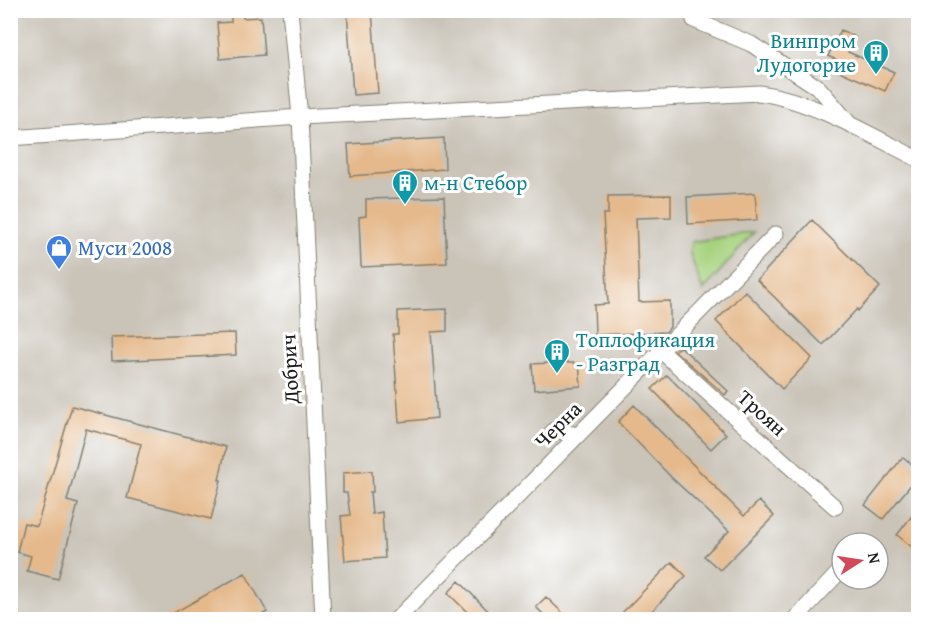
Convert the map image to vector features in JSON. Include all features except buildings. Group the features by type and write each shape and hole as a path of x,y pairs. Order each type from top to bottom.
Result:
{"street":[{"name":"Добрич","path":"290,10 300,117 323,620"},
{"path":"694,21 751,44 819,88 852,126"},
{"path":"10,138 300,117 759,93 776,95 810,107 918,159"},
{"name":"Черна","path":"396,620 776,234"},
{"name":"Троян","path":"661,351 835,507"},
{"path":"551,434 554,430 578,435"},
{"path":"794,620 830,582"}],"shaded area":[{"path":"10,11 918,11 918,619 11,619"}],"green space":[{"path":"754,232 703,291 690,254 691,242"}],"place":[{"name":"Винпром Лудогорие","path":"876,76"},
{"name":"м-н Стебор","path":"405,206"},
{"name":"Муси 2008","path":"59,271"},
{"name":"Топлофикация - Разград","path":"557,375"}]}
